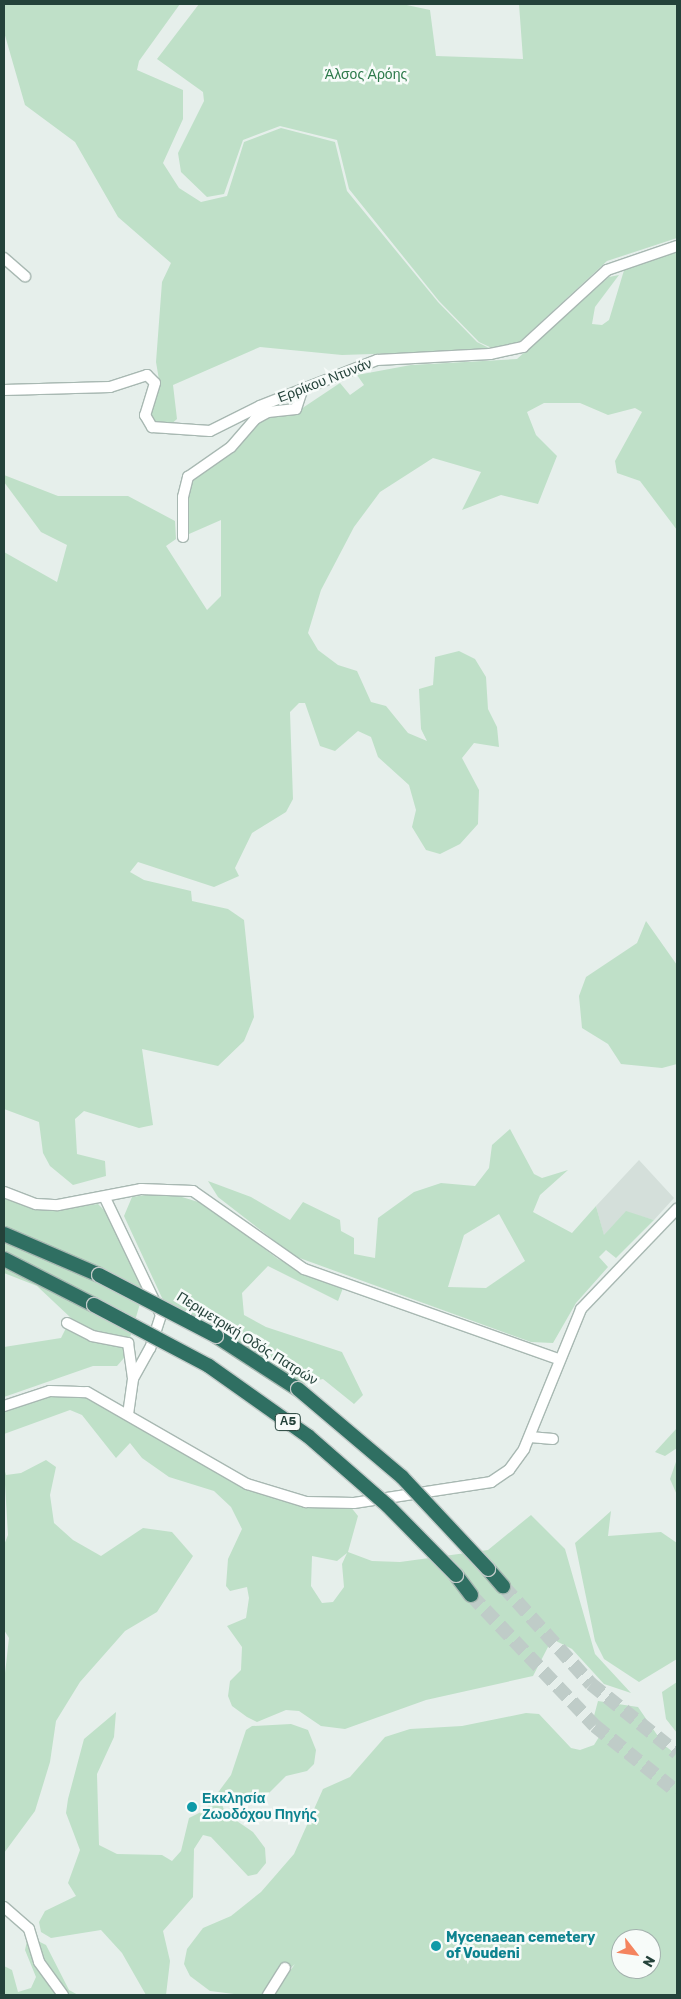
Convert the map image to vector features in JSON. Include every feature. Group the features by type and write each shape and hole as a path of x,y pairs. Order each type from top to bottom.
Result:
{"highway":[{"name":"Περιμετρική Οδός Πατρών","path":"4,1234 99,1276 216,1336 298,1389 402,1476 502,1586"},
{"name":"Α5","path":"4,1259 209,1366 308,1436 388,1506 456,1575 471,1595"}],"street":[{"name":"Ερρίκου Ντυνάν","path":"4,390 110,387 147,375 155,383 145,415 150,425 206,432 377,360 515,350 607,270 677,246"},
{"path":"4,258 25,276"},
{"path":"184,537 183,496 188,477 225,452 255,419 268,412 296,408 302,391"},
{"path":"4,1192 36,1204 105,1198 141,1189 193,1191 237,1217 281,1256 304,1268 558,1359"},
{"path":"105,1198 160,1315 150,1348 133,1379"},
{"path":"4,1406 75,1389 128,1414 247,1484 278,1496 316,1503 354,1503 491,1482 509,1470 530,1437 558,1359 586,1301 677,1210"},
{"path":"67,1323 92,1336 128,1343 133,1379 128,1414"},
{"path":"530,1437 553,1439"},
{"path":"4,1907 29,1929 39,1962 63,1995"},
{"path":"268,1995 285,1968"}],"shaded area":[{"path":"639,1160 674,1198 654,1220 626,1212 604,1236 596,1206"}],"green space":[{"path":"4,4 180,4 139,61 137,70 183,90 183,119 163,163 179,188 201,202 227,196 244,142 281,128 335,142 347,191 438,302 477,342 493,350 342,355 260,347 173,385 177,419 169,426 157,427 148,414 159,380 156,362 162,282 171,263 118,217 75,142 25,105 4,32"},
{"name":"Άλσος Αρόης","path":"199,4 402,4 430,10 436,56 523,59 519,4 677,4 677,238 607,261 516,345 496,350 479,342 439,301 349,189 337,140 280,126 243,140 224,194 207,197 181,172 178,153 204,101 203,92 157,59"},
{"path":"677,251 677,530 640,481 617,473 615,461 642,412 635,408 608,415 580,403 544,403 527,412 536,435 557,456 538,504 501,495 462,510 481,472 433,458 380,492 354,527 321,590 308,633 318,650 338,665 357,671 371,702 386,706 408,733 427,741 421,729 419,689 433,685 435,657 459,651 475,659 486,677 488,709 497,727 499,747 474,743 462,758 479,790 478,824 460,844 440,854 426,850 412,827 416,810 409,785 378,757 371,737 358,731 335,751 320,746 305,703 299,703 290,712 293,799 286,812 252,833 235,868 239,876 214,887 138,862 130,872 144,880 191,891 192,901 228,909 244,920 254,1017 244,1041 218,1066 142,1049 153,1125 139,1128 84,1111 75,1119 77,1154 105,1161 106,1176 73,1185 50,1166 43,1153 39,1122 4,1109 4,552 57,582 67,545 41,532 4,482 4,475 58,496 128,496 175,521 176,539 166,546 207,610 221,596 221,520 189,534 187,490 195,474 255,423 269,416 292,415 340,383 350,395 364,385 357,375 411,365 517,359 609,277 619,275 595,307 592,324 602,325 609,320 625,267"},
{"path":"646,921 677,965 677,1064 662,1068 621,1064 608,1044 582,1028 579,996 586,977 637,943"},
{"path":"510,1129 534,1174 542,1178 568,1170 540,1195 533,1212 572,1233 596,1206 604,1235 626,1211 654,1220 616,1258 606,1250 599,1257 608,1267 576,1303 553,1343 531,1342 294,1256 218,1197 208,1181 251,1197 290,1220 303,1202 340,1220 341,1231 354,1238 354,1254 375,1258 378,1218 414,1192 441,1183 475,1186 489,1168 492,1145","holes":["499,1214 525,1261 486,1288 448,1287 464,1235"]},
{"path":"172,1194 205,1204 278,1259 343,1288 338,1301 268,1266 242,1293 244,1315 266,1327 342,1352 363,1395 354,1404 323,1379 304,1383 292,1378 163,1300 124,1216 132,1197"},
{"path":"4,1196 59,1209 98,1204 110,1216 144,1290 124,1358 117,1366 93,1366 4,1397 4,1347 61,1338 71,1318 37,1286 4,1273"},
{"path":"50,1393 87,1396 256,1491 350,1506 358,1516 348,1552 372,1561 400,1562 488,1550 531,1515 565,1549 595,1654 631,1693 604,1684 572,1649 556,1641 549,1645 533,1676 426,1700 345,1729 321,1726 299,1711 286,1710 257,1722 232,1706 228,1696 230,1681 241,1670 242,1647 227,1626 246,1618 249,1598 247,1587 230,1591 226,1586 228,1559 242,1529 231,1507 214,1491 169,1477 142,1458 130,1443 116,1458 82,1415 70,1410 4,1434 4,1408","holes":["347,1553 342,1564 344,1587 333,1602 322,1603 311,1586 312,1556 337,1561"]},
{"path":"677,1428 677,1448 665,1456 655,1452"},
{"path":"677,1459 677,1495 670,1479"},
{"path":"46,1460 56,1467 50,1495 54,1523 73,1540 101,1556 143,1528 172,1532 193,1556 157,1612 125,1631 80,1682 56,1721 50,1762 35,1811 4,1853 4,1682 9,1638 4,1630 4,1545 8,1535 4,1468 6,1475 21,1473"},
{"path":"611,1511 608,1536 661,1532 677,1543 677,1659 639,1682 604,1659 595,1641 575,1543"},
{"path":"677,1682 677,1733 666,1719 662,1692"},
{"path":"598,1701 638,1707 664,1745 677,1755 677,1995 273,1995 295,1964 262,1995 231,1995 234,1994 210,1991 190,1976 184,1964 187,1949 203,1928 231,1916 261,1892 294,1854 323,1789 350,1777 385,1737 410,1729 462,1726 526,1713 539,1714 571,1748 580,1750 594,1745 599,1737 594,1716"},
{"path":"116,1712 114,1737 97,1774 99,1845 117,1854 162,1855 172,1861 181,1851 189,1818 205,1810 231,1775 246,1730 252,1726 291,1724 308,1730 316,1750 314,1764 307,1771 286,1776 261,1801 237,1793 222,1804 225,1813 253,1832 265,1848 266,1863 257,1874 248,1876 211,1837 203,1835 194,1849 193,1897 163,1931 170,1961 166,1995 146,1995 122,1953 101,1930 51,1938 41,1932 39,1922 45,1911 76,1896 68,1883 80,1850 66,1813 68,1799 84,1739"},
{"path":"28,1936 46,1945 69,1990 78,1995 4,1995 4,1966 12,1970 18,1992 31,1988 36,1977 25,1950"}],"tunnel":[{"path":"503,1586 591,1684 677,1753"},
{"path":"471,1595 595,1726 677,1792"}],"place":[{"name":"Εκκλησία Ζωοδόχου Πηγής","path":"192,1807"},
{"name":"Mycenaean cemetery of Voudeni","path":"436,1946"}]}
